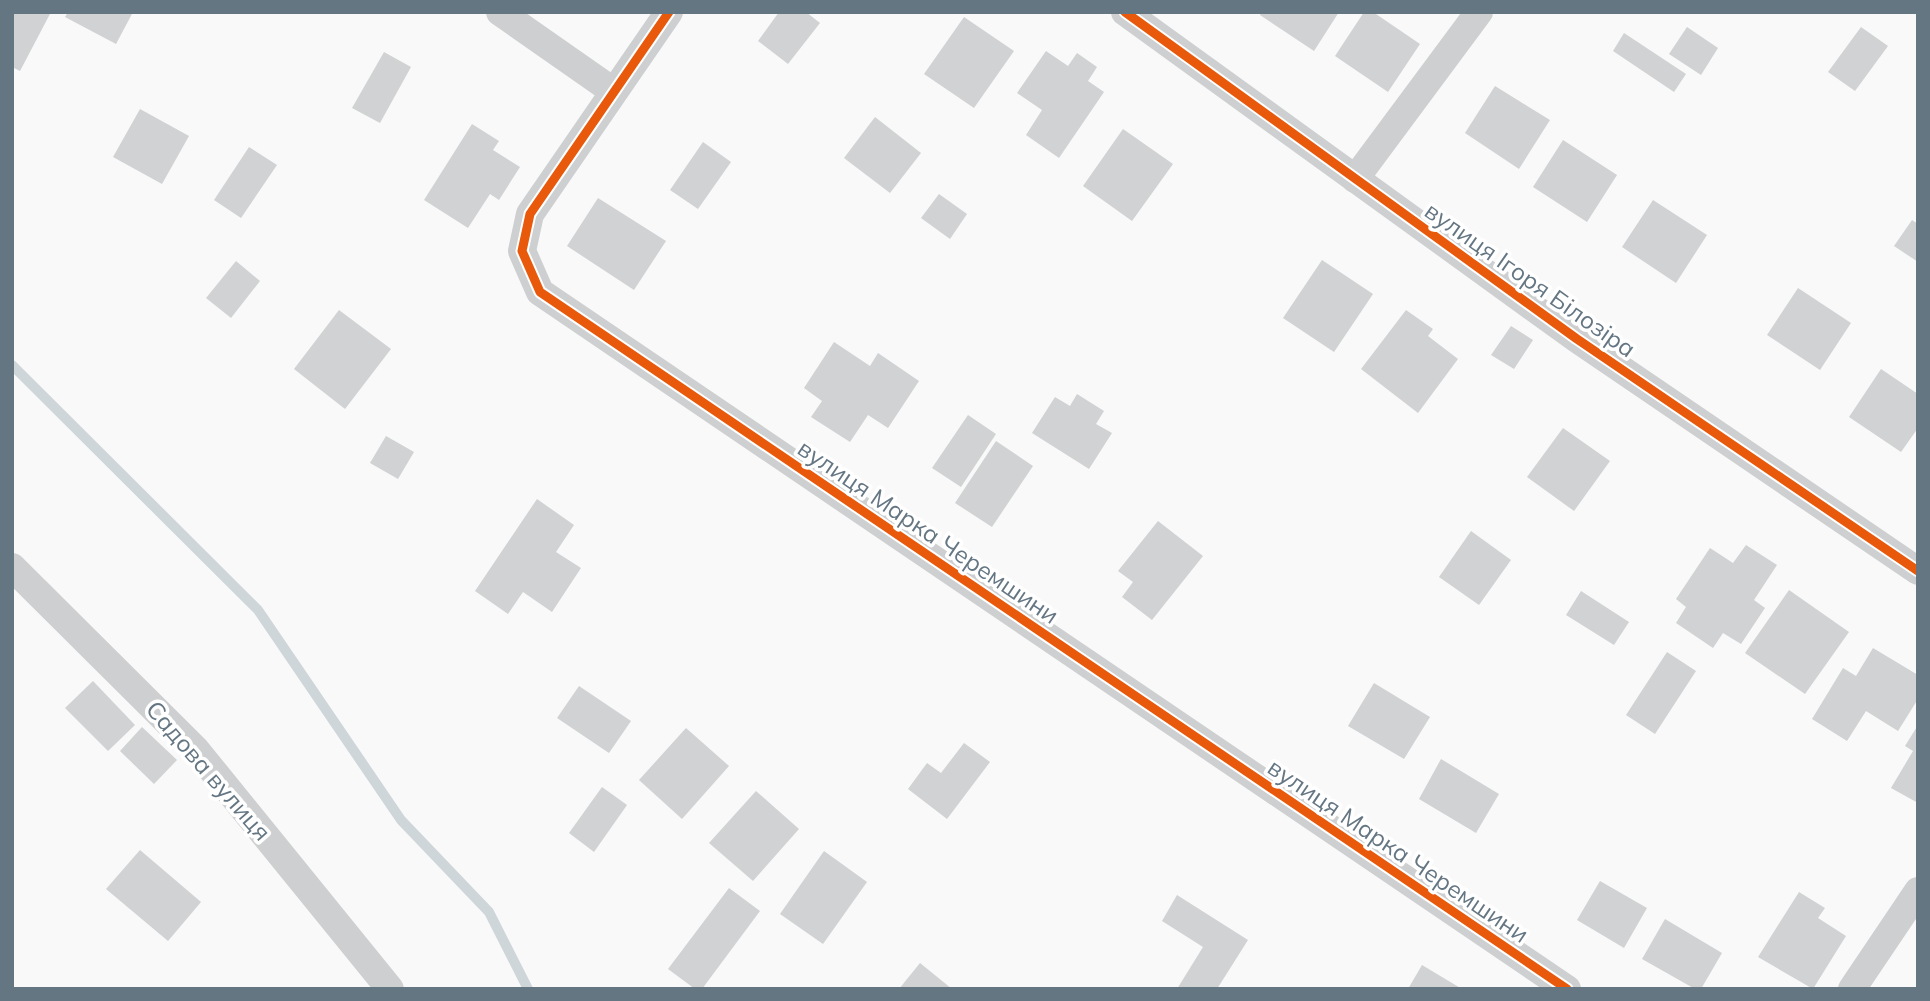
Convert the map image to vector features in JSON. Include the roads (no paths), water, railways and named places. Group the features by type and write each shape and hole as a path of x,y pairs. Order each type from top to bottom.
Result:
{"street":[{"path":"500,12 613,91"},
{"name":"вулиця Марка Черемшини","path":"669,12 530,214 522,251 540,292 1567,989"},
{"name":"вулиця Ігоря Білозіра","path":"1125,12 1577,339 1918,571"},
{"path":"1355,179 1479,12"},
{"name":"Садова вулиця","path":"12,567 195,750 390,989"},
{"path":"1852,989 1918,891"}],"waterway":[{"path":"12,365 258,610 401,820 489,912 528,989"}]}
